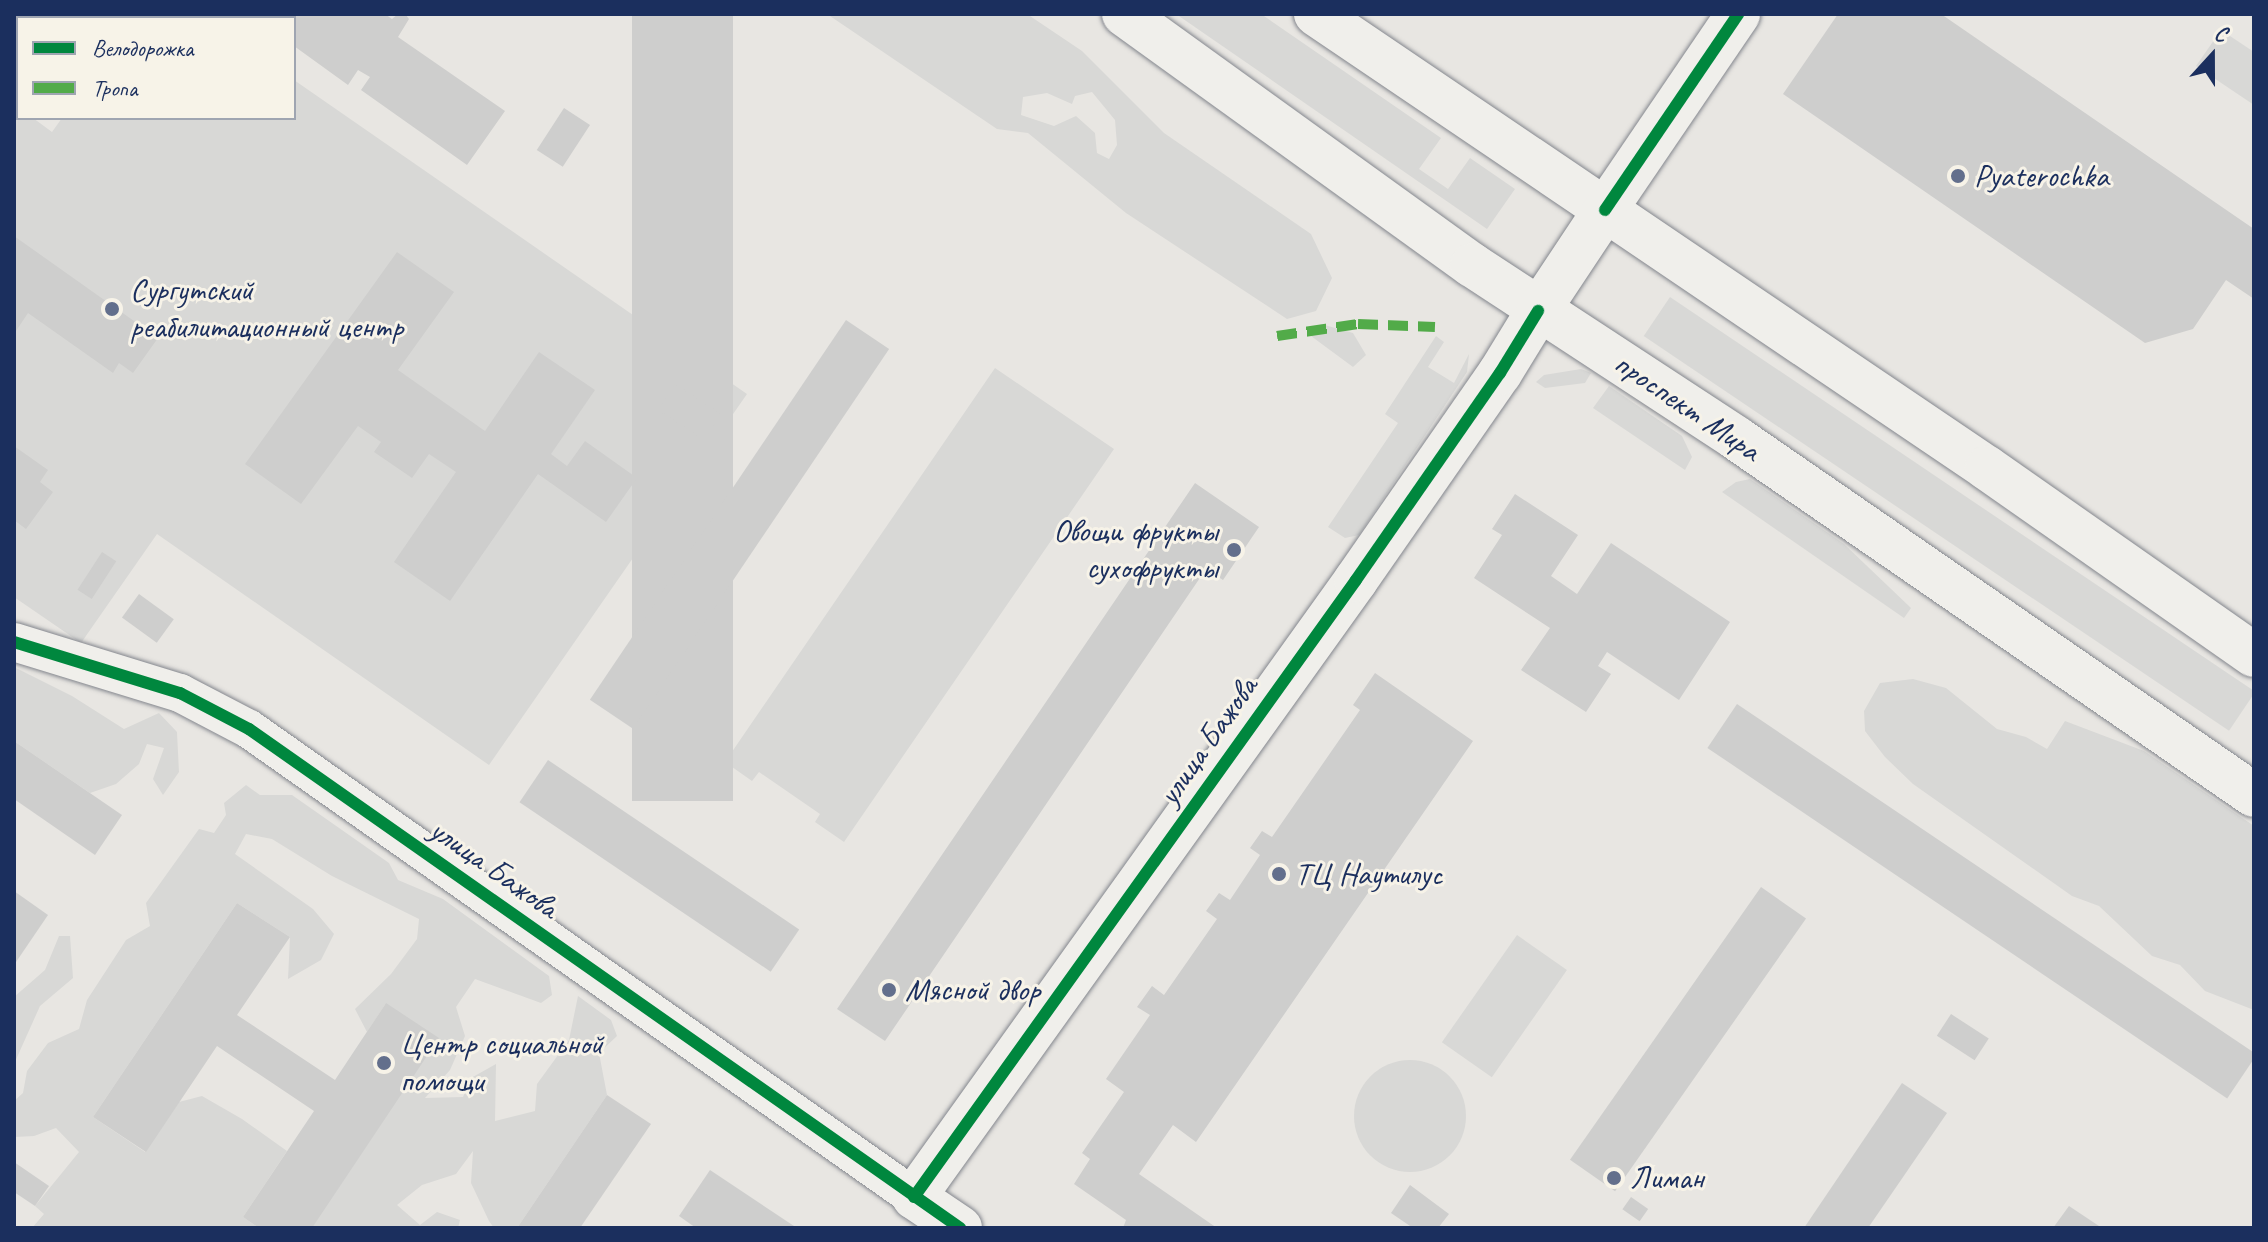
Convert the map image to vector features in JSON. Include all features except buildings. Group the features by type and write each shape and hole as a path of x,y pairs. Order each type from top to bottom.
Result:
{"main road":[{"name":"проспект Мира","path":"1124,14 1538,311 1736,438 2254,795"},
{"path":"1316,14 1974,459 2254,655"},
{"name":"улица Бажова","path":"960,1228 914,1197 1356,580 1500,373 1538,311 1738,14"}],"street":[{"name":"улица Бажова","path":"14,642 180,693 249,729 914,1197"}],"shaded area":[{"path":"827,14 1027,14 1082,51 1164,133 1311,234 1332,278 1316,311 1287,319 1126,213 1028,133 997,129","holes":["1092,92 1115,120 1117,145 1109,159 1097,153 1095,133 1076,116 1054,126 1021,115 1023,97 1047,93 1072,104 1075,96"]},
{"path":"1176,14 1261,14 1441,138 1419,169 1448,189 1470,158 1515,189 1487,229"},
{"path":"2221,30 2254,52 2254,105 2196,66"},
{"path":"296,81 747,394 489,765 157,534 81,643 14,597 14,105 16,120 36,120 52,132 61,120 296,120"},
{"path":"1670,297 2254,691 2229,731 1644,336"},
{"path":"1321,324 1353,333 1366,355 1353,367 1311,336"},
{"path":"1436,336 1444,342 1428,367 1454,383 1469,354 1467,372 1359,535 1345,538 1328,527 1398,423 1385,414"},
{"path":"995,368 1114,449 844,842 815,822 820,814 759,772 752,781 725,762"},
{"path":"1581,369 1591,373 1585,383 1545,388 1536,382 1544,375"},
{"path":"1609,386 1682,436 1692,457 1685,470 1593,408"},
{"path":"1750,479 1844,544 1911,608 1904,618 1722,492 1736,482"},
{"path":"14,667 72,696 124,729 159,713 177,732 179,772 163,795 153,779 164,748 147,744 139,764 116,784 90,793 14,741"},
{"path":"1913,679 1946,688 1997,729 2026,737 2047,749 2065,721 2144,751 2254,826 2254,1010 2205,991 2180,965 2152,956 2099,906 2072,896 1913,784 1885,757 1865,731 1864,711 1880,683"},
{"path":"246,785 260,795 292,795 389,863 398,880 443,899 549,976 552,995 541,1003 475,979 456,1007 465,1036 450,1070 425,1098 463,1097 471,1078 496,1064 495,1121 535,1111 537,1084 569,1040 578,996 611,1020 617,1036 599,1053 607,1095 517,1228 494,1228 489,1221 471,1183 473,1151 456,1174 422,1185 397,1205 420,1225 437,1212 460,1220 458,1228 312,1228 386,1003 367,1032 355,1009 391,974 417,939 419,919 332,876 272,839 246,834 235,854 313,909 334,934 321,960 288,979 290,937 237,903 93,1117 145,1152 179,1102 202,1096 242,1119 287,1151 243,1217 259,1228 32,1228 44,1214 35,1206 79,1152 56,1128 34,1136 14,1137 14,1101 23,1093 27,1071 48,1043 79,1029 87,1000 126,940 150,926 146,903 199,829 214,833 226,815 224,803"},
{"path":"1517,935 1567,970 1492,1077 1442,1042"},
{"path":"59,936 70,936 73,978 40,1006 14,1064 14,997 45,970"},
{"path":"1410,1060 1431,1064 1449,1077 1462,1095 1466,1116 1462,1137 1449,1155 1431,1168 1410,1172 1389,1168 1371,1155 1358,1137 1354,1116 1358,1095 1371,1077 1389,1064"}],"marked path":[{"path":"1277,336 1358,324 1435,327"}],"cycle path":[{"path":"1605,210 1738,14"},
{"path":"914,1197 1356,580 1500,373 1538,311"},
{"path":"14,642 180,693 249,729 960,1228"}],"place":[{"name":"Pyaterochka","path":"1958,176"},
{"name":"Сургутский реабилитационный центр","path":"112,309"},
{"name":"Овощи фрукты сухофрукты","path":"1234,550"},
{"name":"ТЦ Наутилус","path":"1279,874"},
{"name":"Мясной двор","path":"889,990"},
{"name":"Центр социальной помощи","path":"384,1063"},
{"name":"Лиман","path":"1614,1178"}]}
